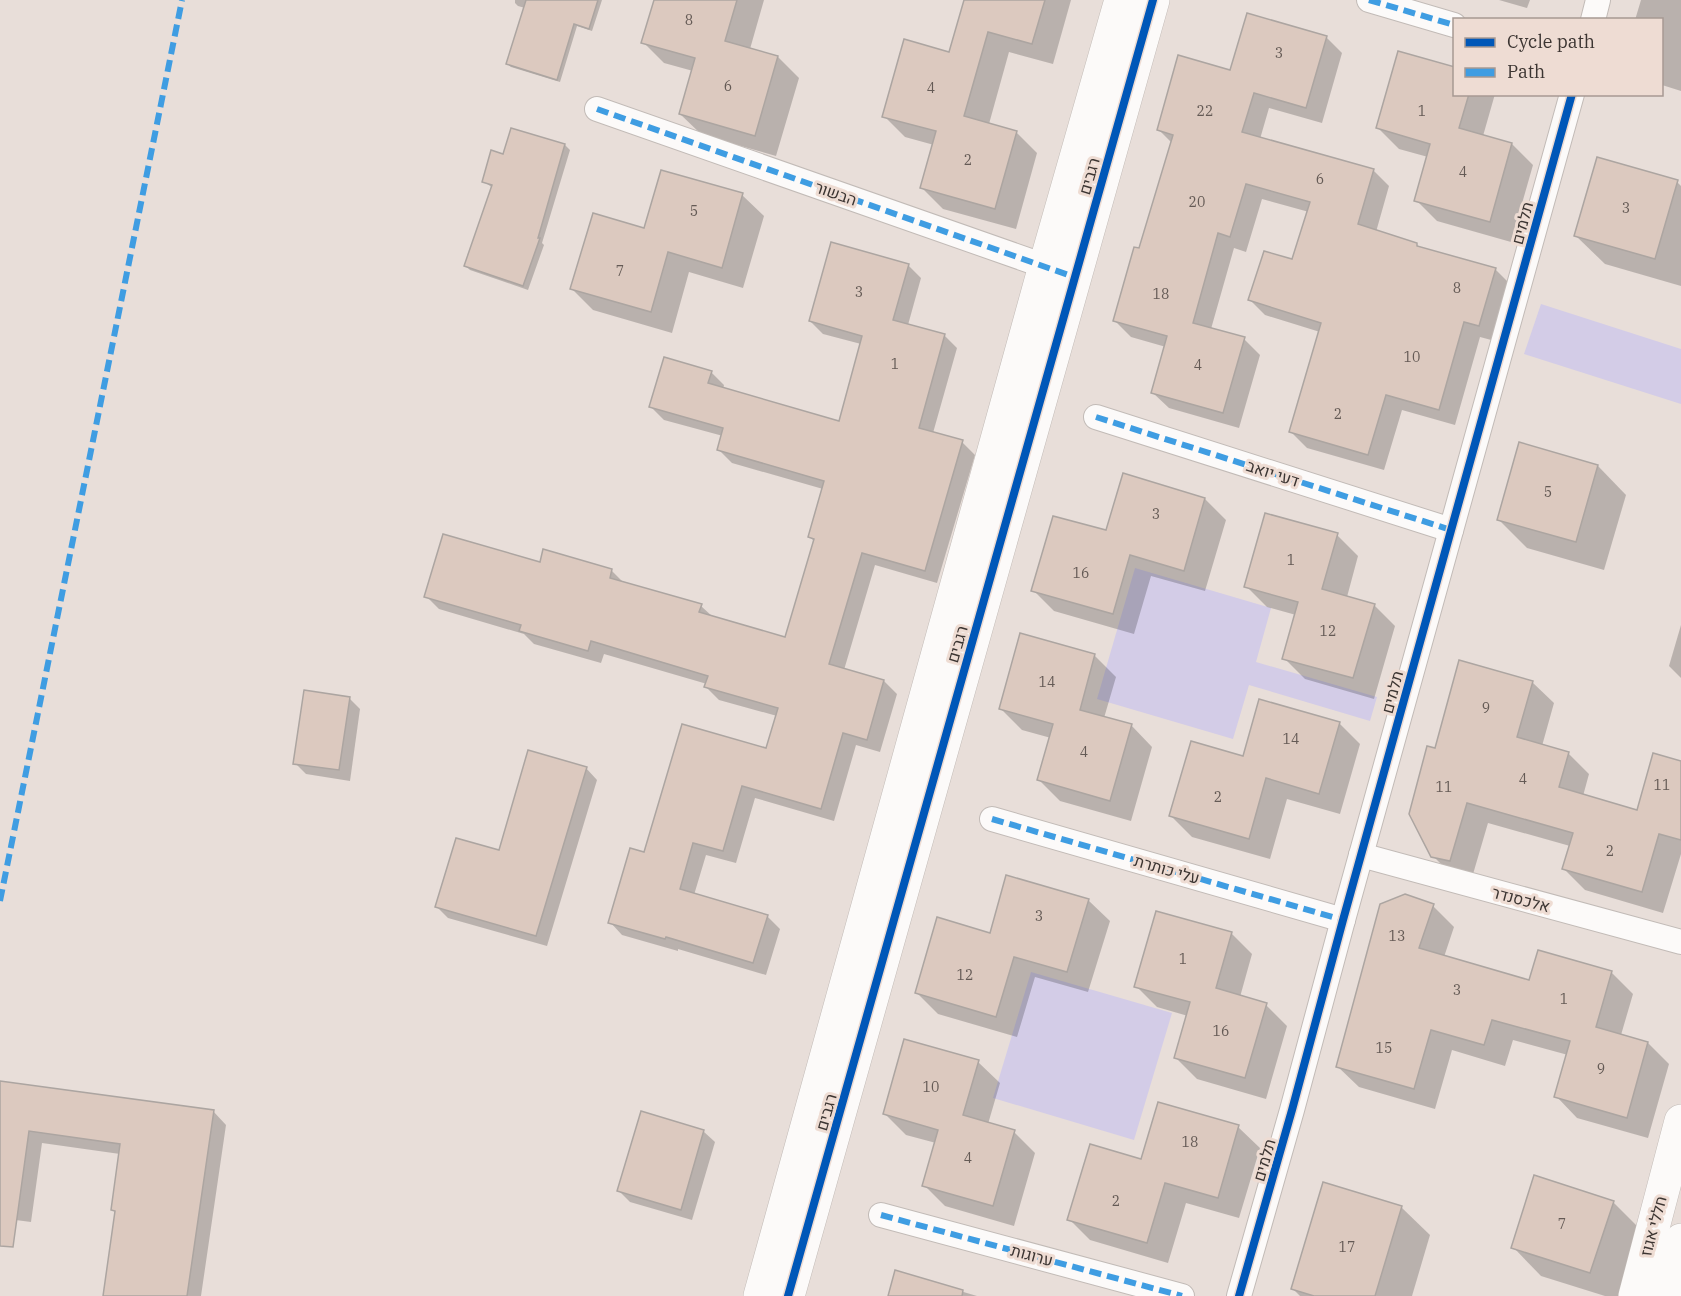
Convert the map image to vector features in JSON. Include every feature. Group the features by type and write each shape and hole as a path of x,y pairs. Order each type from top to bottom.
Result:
{"street":[{"name":"רגבים","path":"788,1296 1060,271 1121,0"},
{"name":"רגבים","path":"760,1296 1060,271 1154,0"},
{"path":"1369,0 1453,24"},
{"path":"1594,18 1598,0"},
{"name":"תלמים","path":"1239,1296 1293,1110 1343,920 1571,96"},
{"name":"הבשור","path":"597,109 1060,271"},
{"name":"דעי יואב","path":"1096,417 1451,530"},
{"name":"עלי כותרת","path":"992,819 1343,920"},
{"name":"אלכסנדר","path":"1361,855 1681,942"},
{"name":"חללי אגוז","path":"1635,1296 1681,1121"},
{"name":"ערוגות","path":"881,1215 1182,1296"},
{"name":"חללי אגוז","path":"1666,1296 1681,1240"}],"shaded area":[{"path":"1541,304 1681,349 1681,404 1524,354"},
{"path":"1135,568 1271,608 1256,662 1377,697 1370,721 1249,685 1233,739 1097,699"},
{"path":"1031,972 1172,1013 1134,1140 993,1098"}],"building":[{"path":"526,0 598,0 589,29 574,24 557,80 506,64"},
{"path":"654,0 737,0 725,41 778,56 755,136 679,114 695,58 641,43"},
{"path":"964,0 1045,0 1032,44 988,32 964,116 1017,131 995,209 920,188 936,131 882,117 904,39 949,52"},
{"path":"1247,13 1327,36 1306,108 1254,93 1242,132 1374,169 1358,224 1417,243 1417,246 1496,268 1479,326 1464,322 1439,410 1386,395 1368,455 1289,432 1321,323 1248,300 1264,251 1292,259 1310,202 1246,184 1230,237 1218,233 1193,323 1245,337 1223,413 1151,393 1167,336 1113,321 1134,247 1139,248 1173,135 1157,130 1178,55 1230,70"},
{"path":"1398,51 1453,66 1453,96 1468,96 1459,128 1512,143 1490,222 1414,201 1430,144 1376,128"},
{"path":"511,128 565,144 538,238 540,238 523,286 464,266 492,185 482,182 491,150 503,154"},
{"path":"1597,157 1678,180 1655,259 1574,236"},
{"path":"661,170 743,193 722,268 668,252 651,312 570,289 593,213 644,228"},
{"path":"831,242 909,264 893,320 945,334 919,428 963,440 925,571 862,553 829,664 884,680 867,740 843,733 821,809 742,786 723,851 693,843 680,889 768,915 753,963 666,937 665,939 608,923 630,848 644,852 682,724 766,748 778,708 704,687 708,676 591,641 588,651 519,631 521,625 424,597 443,534 540,562 543,549 612,569 610,578 702,604 699,612 785,637 814,539 808,537 824,481 717,450 723,428 649,407 664,357 712,371 708,383 839,421 862,336 809,321"},
{"path":"1519,442 1598,465 1576,542 1497,520"},
{"path":"1123,473 1205,498 1184,571 1130,555 1113,614 1031,591 1053,516 1106,530"},
{"path":"1265,513 1338,533 1322,589 1375,604 1353,678 1282,659 1298,602 1244,587"},
{"path":"1020,633 1095,654 1080,710 1132,724 1110,801 1037,780 1053,724 999,709"},
{"path":"1459,660 1533,681 1517,737 1569,752 1559,787 1637,810 1653,753 1681,761 1681,840 1659,834 1642,892 1562,869 1573,833 1467,803 1450,861 1431,857 1409,814 1427,746 1435,748"},
{"path":"304,690 350,697 339,770 293,764"},
{"path":"1259,699 1340,722 1319,794 1266,778 1249,839 1169,816 1191,741 1243,756"},
{"path":"528,750 587,767 536,936 435,907 456,838 499,850"},
{"path":"1006,875 1089,899 1067,972 1014,957 996,1017 915,993 937,917 990,933"},
{"path":"1405,894 1434,904 1419,948 1529,980 1538,950 1612,971 1596,1027 1648,1042 1627,1118 1554,1097 1570,1041 1492,1020 1484,1045 1431,1030 1414,1089 1336,1067 1380,904"},
{"path":"1156,911 1232,932 1216,988 1267,1003 1245,1078 1174,1058 1190,1002 1134,987"},
{"path":"904,1039 979,1060 963,1115 1015,1130 993,1206 922,1186 938,1130 883,1114"},
{"path":"0,1081 214,1110 187,1296 103,1296 115,1211 111,1210 120,1144 29,1131 13,1247 0,1246"},
{"path":"1158,1102 1239,1125 1218,1198 1165,1183 1147,1243 1067,1220 1090,1144 1141,1159"},
{"path":"641,1111 704,1130 681,1210 617,1191"},
{"path":"1534,1175 1614,1201 1590,1273 1511,1248"},
{"path":"1323,1182 1402,1206 1375,1296 1314,1296 1291,1289"},
{"path":"895,1270 963,1290 962,1296 888,1296"}],"marked path":[{"path":"0,901 182,0"},
{"path":"1369,0 1453,25"},
{"path":"597,109 1074,277"},
{"path":"1096,417 1451,530"},
{"path":"992,819 1343,920"},
{"path":"881,1215 1182,1296"}],"cycle path":[{"path":"788,1296 1153,0"},
{"path":"1239,1296 1571,96"}]}
